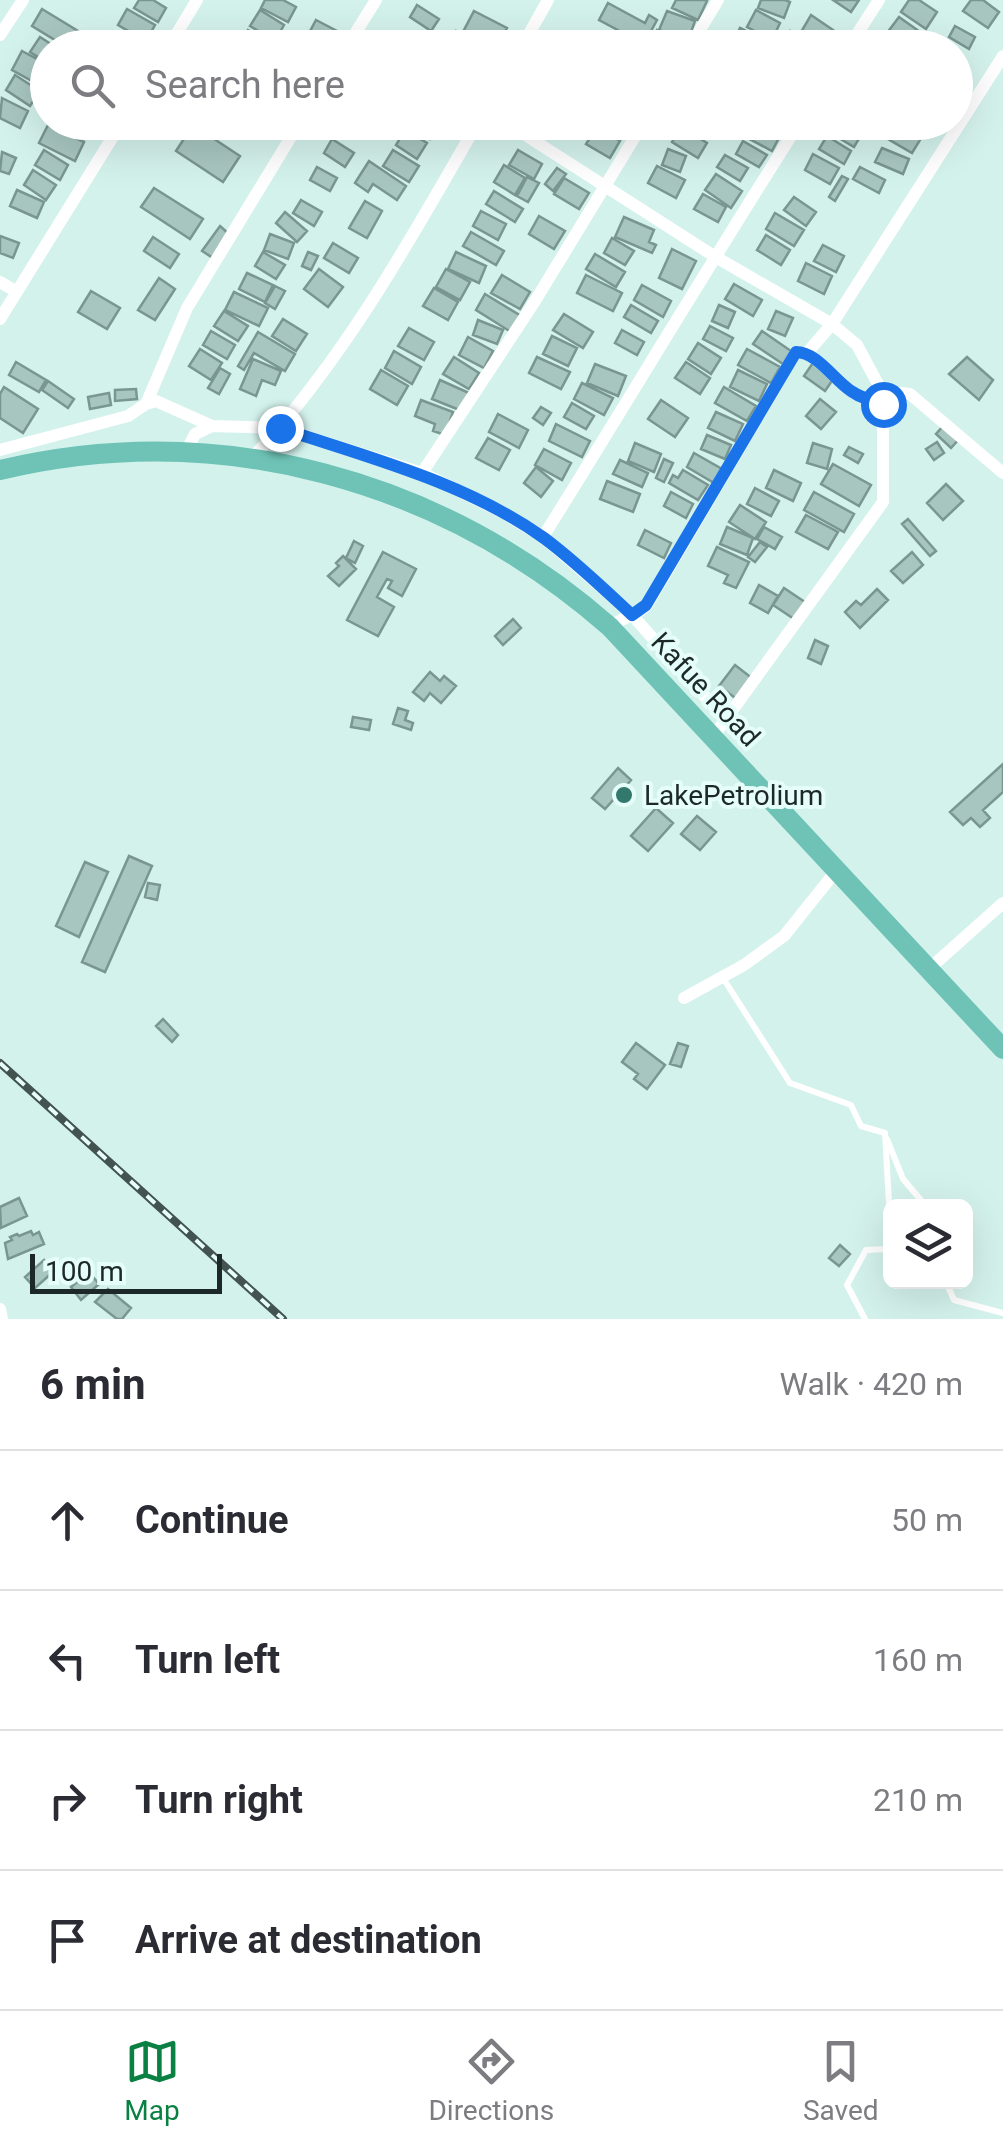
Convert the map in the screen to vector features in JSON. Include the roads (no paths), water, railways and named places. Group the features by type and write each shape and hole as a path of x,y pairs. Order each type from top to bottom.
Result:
{"highway":[{"name":"Kafue Road","path":"0,470 91,454 186,452 252,457 370,486 447,518 531,565 610,627 1003,1048"}],"street":[{"path":"0,36 23,0"},
{"path":"179,30 197,0"},
{"path":"357,30 376,0"},
{"path":"531,30 548,0"},
{"path":"700,30 718,0"},
{"path":"859,30 878,0"},
{"path":"973,105 1001,62"},
{"path":"0,319 111,140"},
{"path":"146,404 187,308 289,140"},
{"path":"252,457 280,428 365,314 468,140"},
{"path":"533,140 714,256 832,324 865,357 878,384 883,402 884,496 880,508 713,737"},
{"path":"422,473 633,140"},
{"path":"543,537 788,140"},
{"path":"807,353 832,324 951,140"},
{"path":"0,282 17,292"},
{"path":"610,627 646,605 792,355 802,351 849,390 868,400 883,402 901,393 910,394 1003,473"},
{"path":"0,450 128,416 156,400 212,426 280,428 422,473 543,537 632,615 726,719"},
{"path":"186,452 195,434 212,426"},
{"path":"684,998 784,936 836,871"},
{"path":"929,969 1003,903"},
{"path":"0,1309 2,1319"}],"lane":[{"path":"722,977 790,1083 851,1105 861,1126 884,1133"},
{"path":"884,1133 903,1179 920,1199"},
{"path":"884,1133 888,1199"},
{"path":"864,1319 846,1286 866,1250 883,1249"},
{"path":"949,1289 954,1300 1003,1313"}],"railway":[{"path":"0,1063 283,1319"}],"place":[{"name":"LakePetrolium","path":"624,795"}]}
